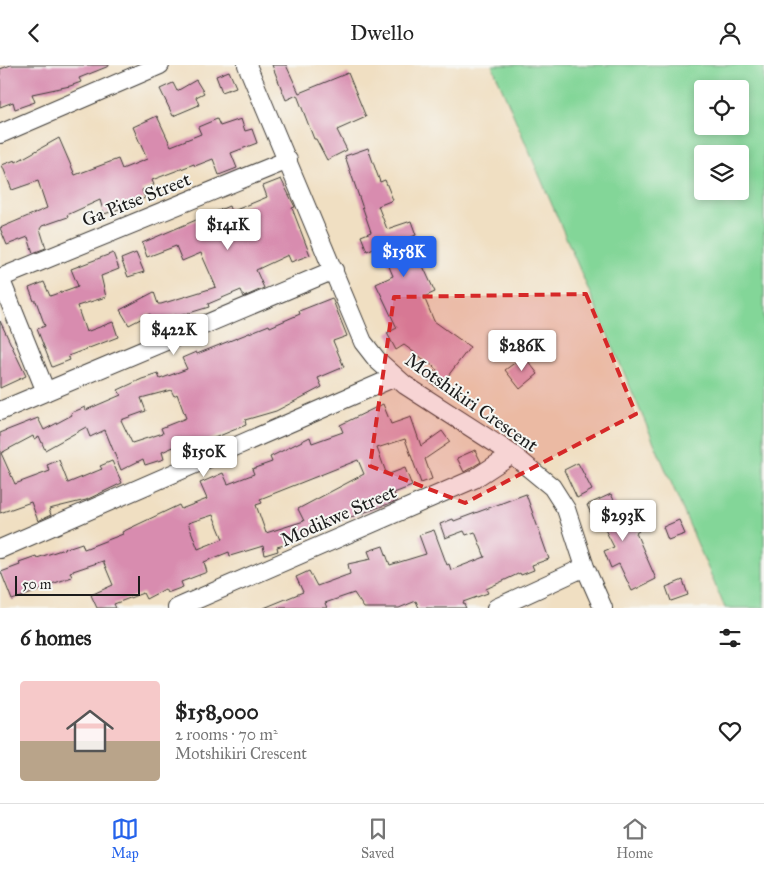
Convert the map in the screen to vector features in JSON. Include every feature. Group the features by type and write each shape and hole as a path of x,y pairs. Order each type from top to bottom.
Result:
{"street":[{"path":"0,134 160,65"},
{"name":"Motshikiri Crescent","path":"247,65 288,159 363,342 377,360 395,377 512,454 552,487 566,509 585,567 603,608"},
{"name":"Ga Pitse Street","path":"0,278 288,159"},
{"path":"0,411 334,270"},
{"path":"0,278 46,392"},
{"path":"0,549 395,377"},
{"name":"Modikwe Street","path":"177,608 474,479 512,454"},
{"path":"496,608 585,567"}],"highlighted area":[{"path":"586,294 636,414 465,503 370,466 394,297"}],"green space":[{"path":"492,65 764,65 764,608 725,608"}],"building":[{"path":"11,65 109,66 79,78 81,82 70,86 32,94 35,102 15,109 13,102 0,107 0,69"},
{"path":"272,65 286,65 299,93 348,73 366,117 337,130 347,150 327,160 316,139 314,139 297,95 286,100"},
{"path":"229,71 236,87 222,92 216,76"},
{"path":"196,80 204,93 196,97 199,105 173,116 160,89 173,83 177,91"},
{"path":"157,116 171,146 201,134 198,127 217,119 220,126 241,119 245,131 252,129 257,143 231,153 237,168 219,175 213,159 195,166 194,164 152,180 154,185 142,190 145,198 114,211 104,214 100,200 67,215 68,217 42,226 40,229 46,248 33,253 28,237 7,245 0,228 47,208 38,181 12,190 2,165 15,160 16,162 59,138 75,175 118,159 122,169 147,159 133,127"},
{"path":"368,148 380,182 385,180 393,200 378,206 387,229 411,221 416,235 407,239 418,265 422,264 435,292 424,297 434,321 470,347 438,389 428,380 437,369 404,345 396,350 387,333 397,328 376,284 393,276 380,245 367,251 361,236 371,232 345,156"},
{"path":"281,179 295,207 292,208 310,255 291,262 288,255 256,270 264,288 244,297 241,290 208,304 209,307 176,317 175,315 154,323 150,314 129,325 120,310 154,292 158,304 161,304 216,287 201,253 182,261 176,246 147,257 142,243 229,206 231,212 267,197 263,186"},
{"path":"113,253 119,269 101,276 106,297 77,306 86,332 113,322 118,337 68,356 70,360 52,367 37,329 45,326 29,288 44,282 50,296 78,286 71,269"},
{"path":"136,253 144,272 128,277 121,259"},
{"path":"332,298 347,336 333,341 344,367 318,378 322,387 276,411 245,420 246,425 207,441 208,443 196,447 192,439 162,452 164,459 145,465 143,459 121,470 105,430 90,437 86,427 45,450 39,436 34,439 33,436 1,453 15,484 50,471 47,465 59,460 68,483 102,469 100,466 112,461 122,483 86,500 49,509 51,515 38,521 31,502 0,513 0,433 38,418 44,430 72,415 71,413 85,407 86,410 121,395 118,390 142,379 158,374 160,379 187,369 182,358 196,352 197,354 269,325 270,327 300,314 299,311","holes":["171,390 174,396 177,394 186,418 161,428 163,433 132,443 121,420 146,411 141,398"]},
{"path":"0,321 26,376 0,388"},
{"path":"524,356 538,374 520,389 505,370"},
{"path":"383,404 391,424 411,417 421,446 442,431 450,442 425,459 432,479 421,483 405,439 377,448 387,475 405,468 412,486 394,493 397,501 328,525 327,523 297,539 298,541 277,547 278,551 265,555 263,546 230,556 229,552 204,562 207,572 181,582 183,587 167,593 165,589 146,599 143,593 114,604 116,608 97,608 91,595 113,585 103,561 70,572 72,577 12,600 1,572 20,565 19,562 82,543 84,549 87,548 123,534 122,532 179,505 181,509 207,499 200,483 223,473 228,484 254,474 252,469 272,462 270,457 310,437 312,443 343,432 340,425","holes":["358,460 364,474 298,509 304,521 266,533 256,505 262,503 260,499","213,515 223,539 198,549 188,523"]},
{"path":"475,450 481,462 464,472 457,458"},
{"path":"578,463 592,490 577,498 564,470"},
{"path":"526,494 549,559 532,565 534,570 521,575 520,573 486,589 488,593 463,602 466,608 419,608 416,601 399,608 364,608 354,593 325,603 327,608 264,608 303,592 296,577 309,571 317,586 350,574 348,564 371,559 368,551 383,546 390,565 426,554 419,535 434,530 447,565 449,564 451,570 485,557 475,532 466,535 464,531 445,538 440,524 453,519 454,521"},
{"path":"611,494 621,515 631,510 639,531 636,533 656,579 632,591 619,564 611,568 604,551 614,547 599,518 594,520 587,505"},
{"path":"679,520 685,534 668,540 663,527"},
{"path":"683,580 688,595 671,601 666,587"}]}
